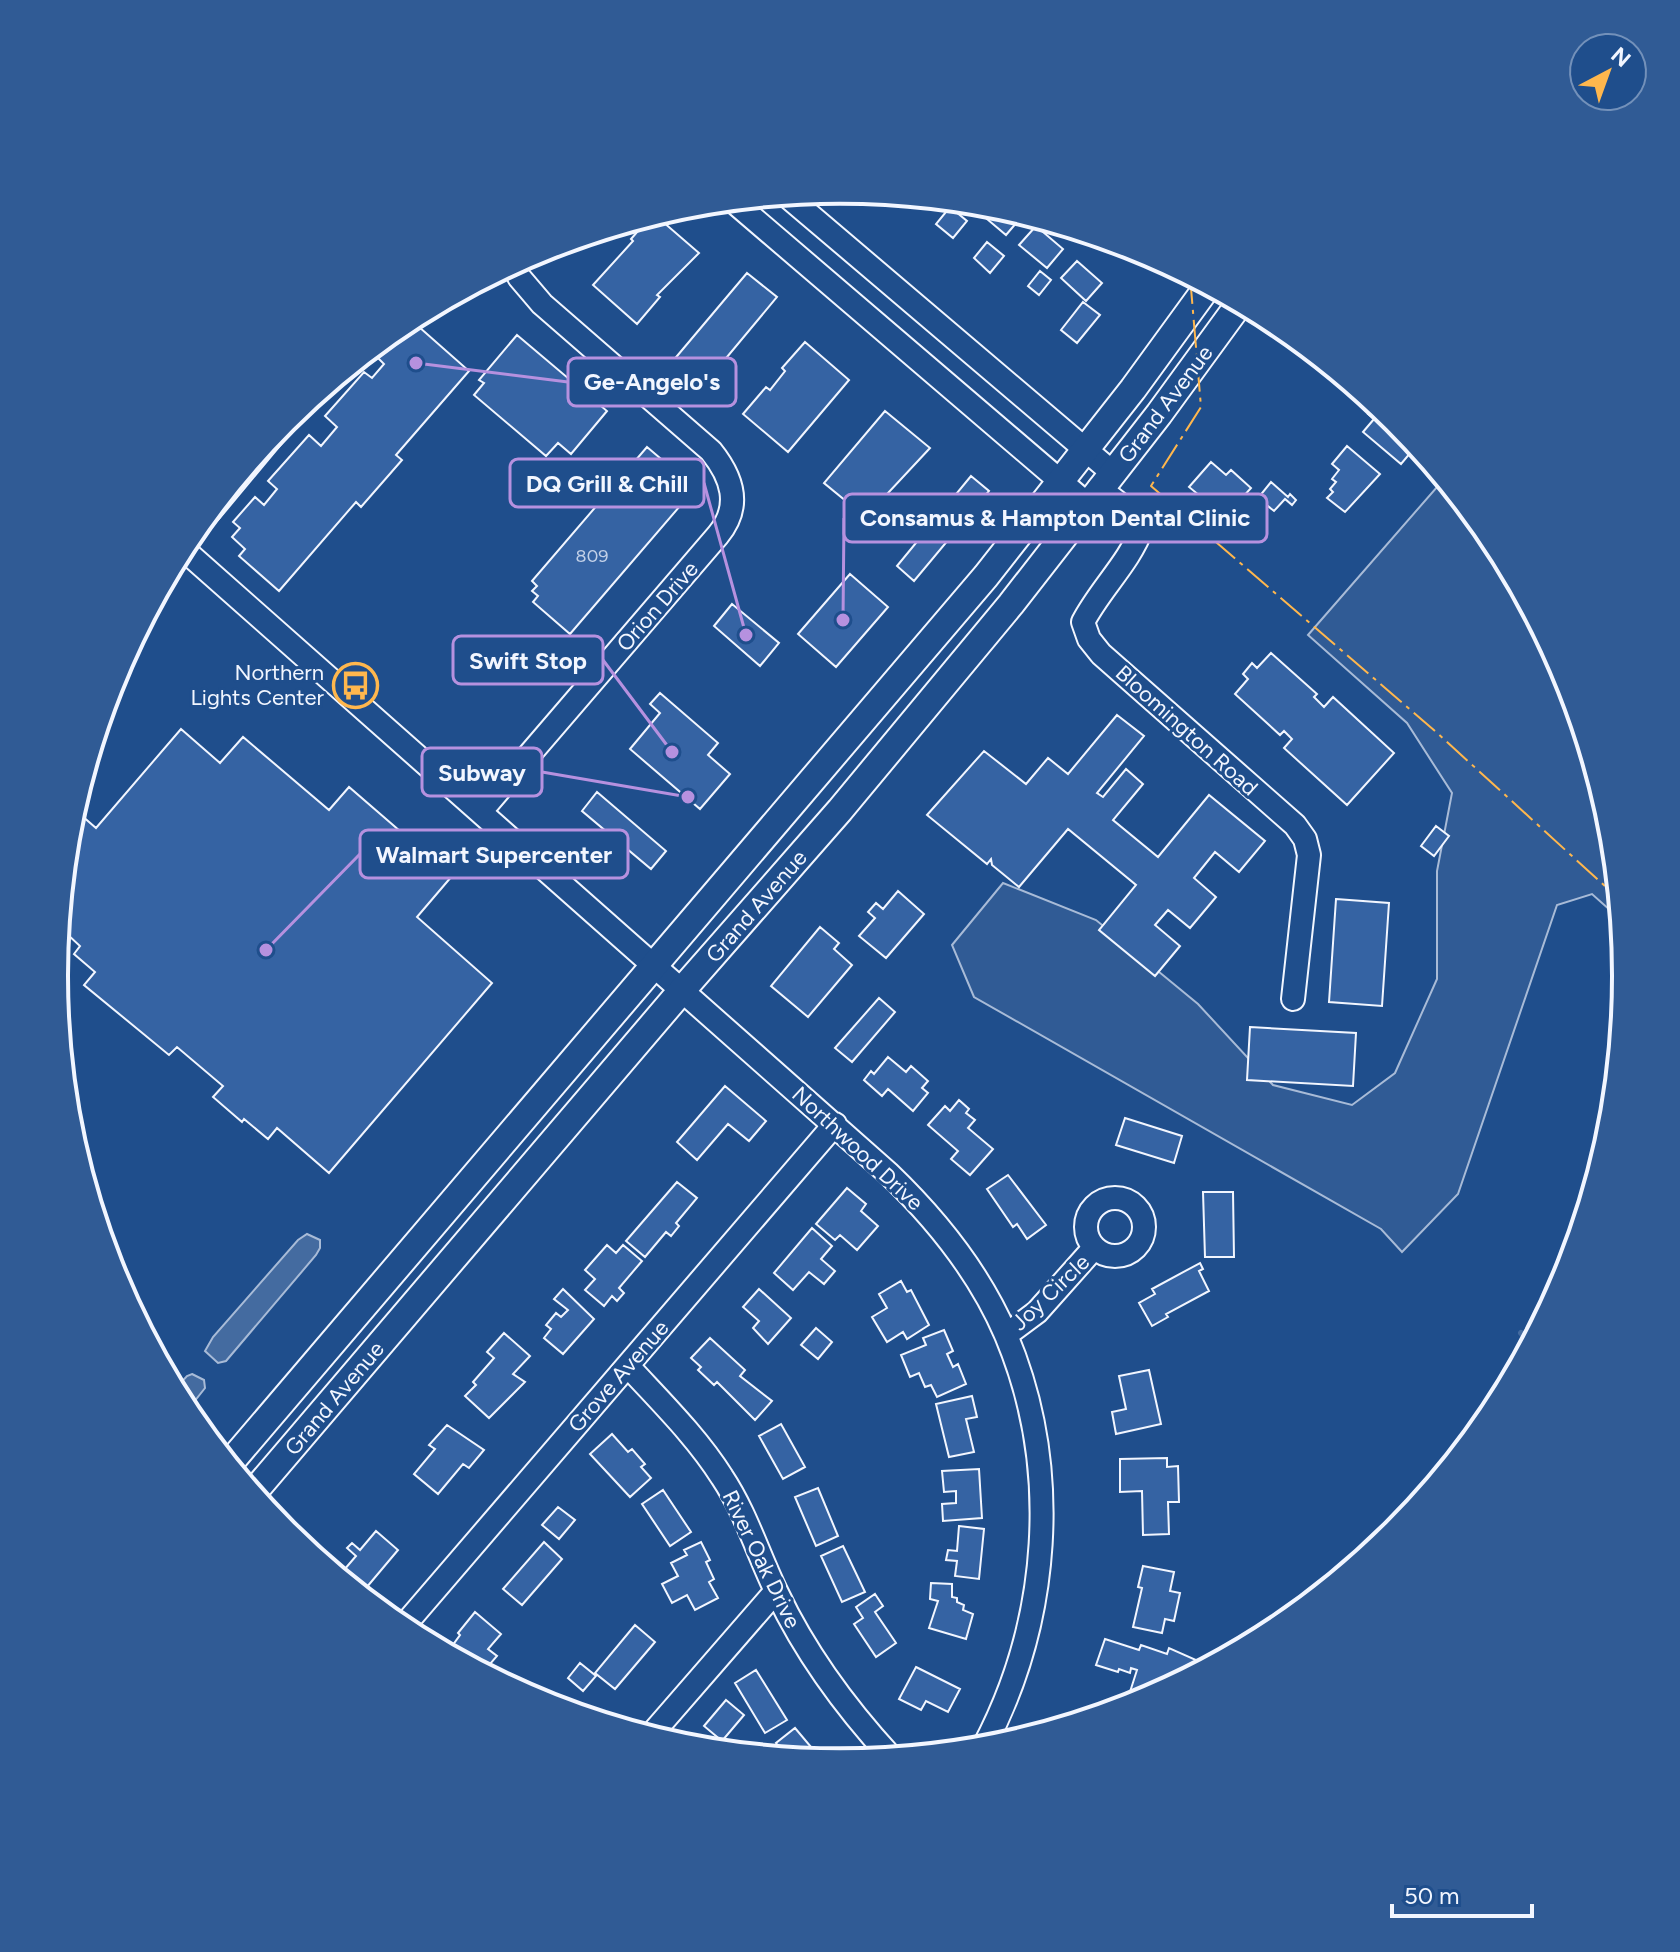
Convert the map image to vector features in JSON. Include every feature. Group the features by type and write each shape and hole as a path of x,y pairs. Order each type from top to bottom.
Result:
{"main road":[{"name":"Grand Avenue","path":"236,1456 894,686 1086,449 1202,295"},
{"name":"Grand Avenue","path":"260,1485 858,788 1011,604 1233,312"}],"street":[{"name":"Bloomington Road","path":"799,206 1086,449 1100,488"},
{"name":"Bloomington Road","path":"744,211 1060,482 1100,488 1135,516 1142,528 1136,545 1093,603 1083,622 1089,639 1101,654 1295,825 1305,839 1309,855 1293,999"},
{"name":"Orion Drive","path":"481,811 723,529 731,510 732,489 726,469 711,451 542,304 518,275"},
{"name":"Northwood Drive","path":"192,557 835,1124 921,1205 985,1292 1006,1335 1022,1383 1034,1433 1042,1505 1041,1544 1030,1625 1018,1670 991,1733"},
{"name":"Grove Avenue","path":"411,1618 835,1124"},
{"name":"Joy Circle","path":"1006,1335 1037,1312 1094,1248"},
{"name":"River Oak Drive","path":"628,1366 679,1421 722,1477 754,1534 776,1591 808,1653 851,1714 881,1746"},
{"path":"659,1726 776,1591"}],"shaded area":[{"path":"1437,487 1482,547 1509,590 1553,681 1586,776 1605,875 1608,909 1592,894 1557,905 1458,1194 1402,1252 1381,1229 974,997 952,945 1003,883 1096,920 1198,1004 1273,1085 1352,1105 1395,1073 1437,979 1437,871 1452,793 1407,723 1308,635"},
{"path":"307,1234 320,1240 316,1255 226,1361 218,1363 205,1351 213,1337 298,1240"},
{"path":"192,1374 204,1380 205,1388 195,1400 183,1381"}],"building":[{"path":"946,212 958,214 967,221 953,238 936,224"},
{"path":"986,218 1015,224 1006,235"},
{"path":"666,224 699,253 657,295 660,297 637,324 593,285 633,241 631,239 638,231"},
{"path":"1034,229 1041,230 1063,249 1047,268 1019,245"},
{"path":"987,242 1004,256 990,273 974,258"},
{"path":"1077,261 1102,283 1086,301 1061,278"},
{"path":"1040,271 1051,280 1039,295 1028,286"},
{"path":"747,273 777,297 702,387 672,362"},
{"path":"1083,302 1100,315 1077,343 1061,330"},
{"path":"420,328 469,371 396,455 402,460 361,507 356,502 279,591 239,556 245,549 232,537 240,528 233,522 255,497 264,505 277,489 268,481 309,435 321,446 337,427 325,416 364,372 372,378 384,364 378,358"},
{"path":"517,335 607,411 571,454 558,443 546,456 474,395 484,383 479,380"},
{"path":"805,342 849,380 788,452 743,414 766,387 770,390 785,371 782,368"},
{"path":"885,411 930,448 888,493 890,495 869,520 824,483"},
{"path":"1368,414 1386,430 1409,455 1401,464 1363,432 1374,419"},
{"path":"1347,446 1380,474 1345,512 1327,498 1333,492 1330,489 1336,482 1332,479 1339,470 1332,464"},
{"path":"647,447 680,475 675,480 684,488 680,493 686,499 570,634 533,602 538,596 532,591 537,586 532,581"},
{"path":"1211,462 1226,475 1231,470 1251,488 1234,507 1224,499 1218,505 1214,502 1211,505 1189,487"},
{"path":"971,476 989,491 914,581 897,566"},
{"path":"1271,482 1296,500 1292,505 1285,499 1274,511 1258,498"},
{"path":"850,574 888,607 836,667 798,634"},
{"path":"732,604 779,643 760,666 714,626"},
{"path":"1271,653 1317,694 1314,697 1324,707 1333,697 1394,753 1347,805 1284,748 1292,739 1284,731 1280,735 1235,694 1248,679 1243,674 1252,663 1257,668"},
{"path":"660,693 718,743 708,755 730,774 700,809 630,749 660,713 650,704"},
{"path":"1117,715 1144,736 1097,793 1103,797 1126,769 1143,784 1113,820 1158,857 1209,795 1265,841 1239,872 1215,852 1194,878 1216,897 1190,928 1168,910 1155,925 1180,946 1155,976 1099,930 1136,885 1068,829 1019,887 992,865 991,859 987,864 927,815 984,751 1026,784 1048,758 1068,774"},
{"path":"181,729 220,763 243,737 329,810 349,787 452,876 417,917 492,983 329,1173 277,1128 268,1139 244,1119 242,1122 213,1097 223,1086 177,1047 169,1055 84,985 95,972 74,954 80,946 70,936 70,926 85,818 96,828"},
{"path":"597,792 666,851 651,869 582,811"},
{"path":"1436,826 1449,836 1434,856 1421,846"},
{"path":"898,891 924,914 886,958 859,936 875,918 868,912 876,903 883,909"},
{"path":"1336,899 1389,903 1382,1006 1329,1002"},
{"path":"820,927 839,943 834,949 852,965 808,1017 771,986"},
{"path":"879,998 895,1012 852,1062 835,1048"},
{"path":"1250,1027 1356,1033 1353,1086 1247,1080"},
{"path":"888,1057 906,1072 911,1066 928,1081 922,1088 928,1093 913,1111 888,1089 882,1096 864,1080 871,1071 874,1074"},
{"path":"725,1086 766,1121 749,1141 728,1124 697,1160 677,1142"},
{"path":"959,1100 969,1109 966,1113 975,1120 968,1128 993,1149 970,1175 951,1159 958,1151 928,1125 945,1106 950,1111"},
{"path":"1125,1118 1182,1136 1174,1163 1116,1145"},
{"path":"1008,1175 1046,1225 1027,1239 1017,1224 1013,1227 987,1189"},
{"path":"677,1182 697,1198 676,1223 679,1226 671,1236 666,1232 645,1257 626,1241"},
{"path":"847,1188 866,1204 861,1211 878,1226 857,1250 840,1235 835,1240 816,1224"},
{"path":"1203,1192 1233,1192 1234,1257 1205,1257"},
{"path":"812,1228 832,1246 821,1259 835,1271 824,1284 809,1272 793,1290 774,1273"},
{"path":"607,1245 616,1253 623,1245 642,1261 619,1288 624,1293 617,1301 612,1296 604,1306 585,1290 595,1279 585,1270"},
{"path":"1200,1263 1203,1269 1199,1271 1209,1291 1166,1314 1168,1317 1152,1326 1139,1303 1155,1294 1152,1289"},
{"path":"901,1281 907,1292 911,1290 929,1325 907,1339 903,1332 887,1342 872,1317 887,1308 879,1294"},
{"path":"563,1289 594,1319 563,1354 544,1338 551,1329 546,1325 556,1313 561,1317 568,1310 554,1299"},
{"path":"759,1289 791,1318 768,1344 753,1328 759,1321 743,1307"},
{"path":"816,1328 832,1342 818,1359 801,1345"},
{"path":"944,1330 953,1351 947,1354 953,1367 958,1364 966,1384 937,1397 931,1385 925,1387 919,1373 910,1377 901,1355 926,1345 923,1338"},
{"path":"504,1333 530,1356 513,1374 525,1382 489,1418 465,1396 494,1358 487,1352"},
{"path":"710,1338 745,1370 740,1376 772,1401 755,1420 717,1382 714,1385 698,1370 701,1367 691,1358"},
{"path":"1149,1370 1161,1424 1116,1434 1112,1412 1126,1409 1119,1376"},
{"path":"972,1396 977,1417 966,1419 974,1452 949,1457 936,1404"},
{"path":"781,1424 805,1467 783,1479 759,1436"},
{"path":"447,1425 484,1450 469,1468 463,1464 438,1494 414,1474 435,1449 429,1445"},
{"path":"612,1434 628,1452 632,1449 645,1464 641,1467 651,1478 630,1497 590,1454"},
{"path":"1167,1458 1167,1467 1178,1466 1179,1502 1168,1502 1169,1534 1143,1535 1142,1491 1120,1492 1120,1459"},
{"path":"979,1469 982,1518 943,1521 942,1504 956,1503 956,1491 944,1492 942,1471"},
{"path":"818,1488 838,1536 816,1546 795,1497"},
{"path":"663,1490 691,1532 670,1546 642,1504"},
{"path":"558,1507 575,1520 559,1539 542,1525"},
{"path":"959,1526 984,1529 979,1579 955,1576 957,1561 946,1560 948,1550 957,1551"},
{"path":"376,1531 398,1550 368,1586 346,1568 356,1556 347,1548 352,1543 360,1550"},
{"path":"544,1542 562,1559 522,1605 503,1589"},
{"path":"701,1542 710,1560 706,1562 714,1579 709,1582 718,1598 695,1610 687,1595 672,1603 662,1584 678,1576 671,1563 687,1555 684,1550"},
{"path":"843,1546 865,1592 842,1602 821,1556"},
{"path":"1143,1566 1174,1572 1170,1591 1180,1593 1174,1621 1165,1619 1162,1633 1133,1627 1142,1588 1138,1587"},
{"path":"931,1583 952,1584 952,1597 964,1605 963,1610 973,1614 966,1639 929,1628 938,1601 930,1599"},
{"path":"875,1594 883,1606 875,1612 896,1643 876,1657 854,1624 863,1618 856,1607"},
{"path":"475,1612 501,1634 488,1649 497,1656 490,1664 454,1645 460,1635 458,1633"},
{"path":"635,1625 655,1642 615,1689 595,1673"},
{"path":"1105,1639 1139,1650 1141,1645 1167,1654 1169,1648 1196,1660 1130,1691 1137,1670 1131,1668 1130,1673 1119,1669 1118,1672 1096,1665"},
{"path":"580,1663 596,1676 583,1691 568,1678"},
{"path":"916,1667 960,1689 948,1712 926,1701 921,1710 899,1699"},
{"path":"756,1670 787,1720 765,1733 735,1683"},
{"path":"726,1700 744,1715 724,1739 718,1738 704,1726"},
{"path":"795,1728 811,1747 777,1745"}],"power":[{"path":"1191,289 1201,407 1151,486 1435,731 1606,887"}],"place":[{"name":"Ge-Angelo's","path":"416,363"},
{"name":"Consamus & Hampton Dental Clinic","path":"843,620"},
{"name":"DQ Grill & Chill","path":"746,635"},
{"name":"Northern Lights Center","path":"355,685"},
{"name":"Swift Stop","path":"672,752"},
{"name":"Subway","path":"688,797"},
{"name":"Walmart Supercenter","path":"266,950"}]}
